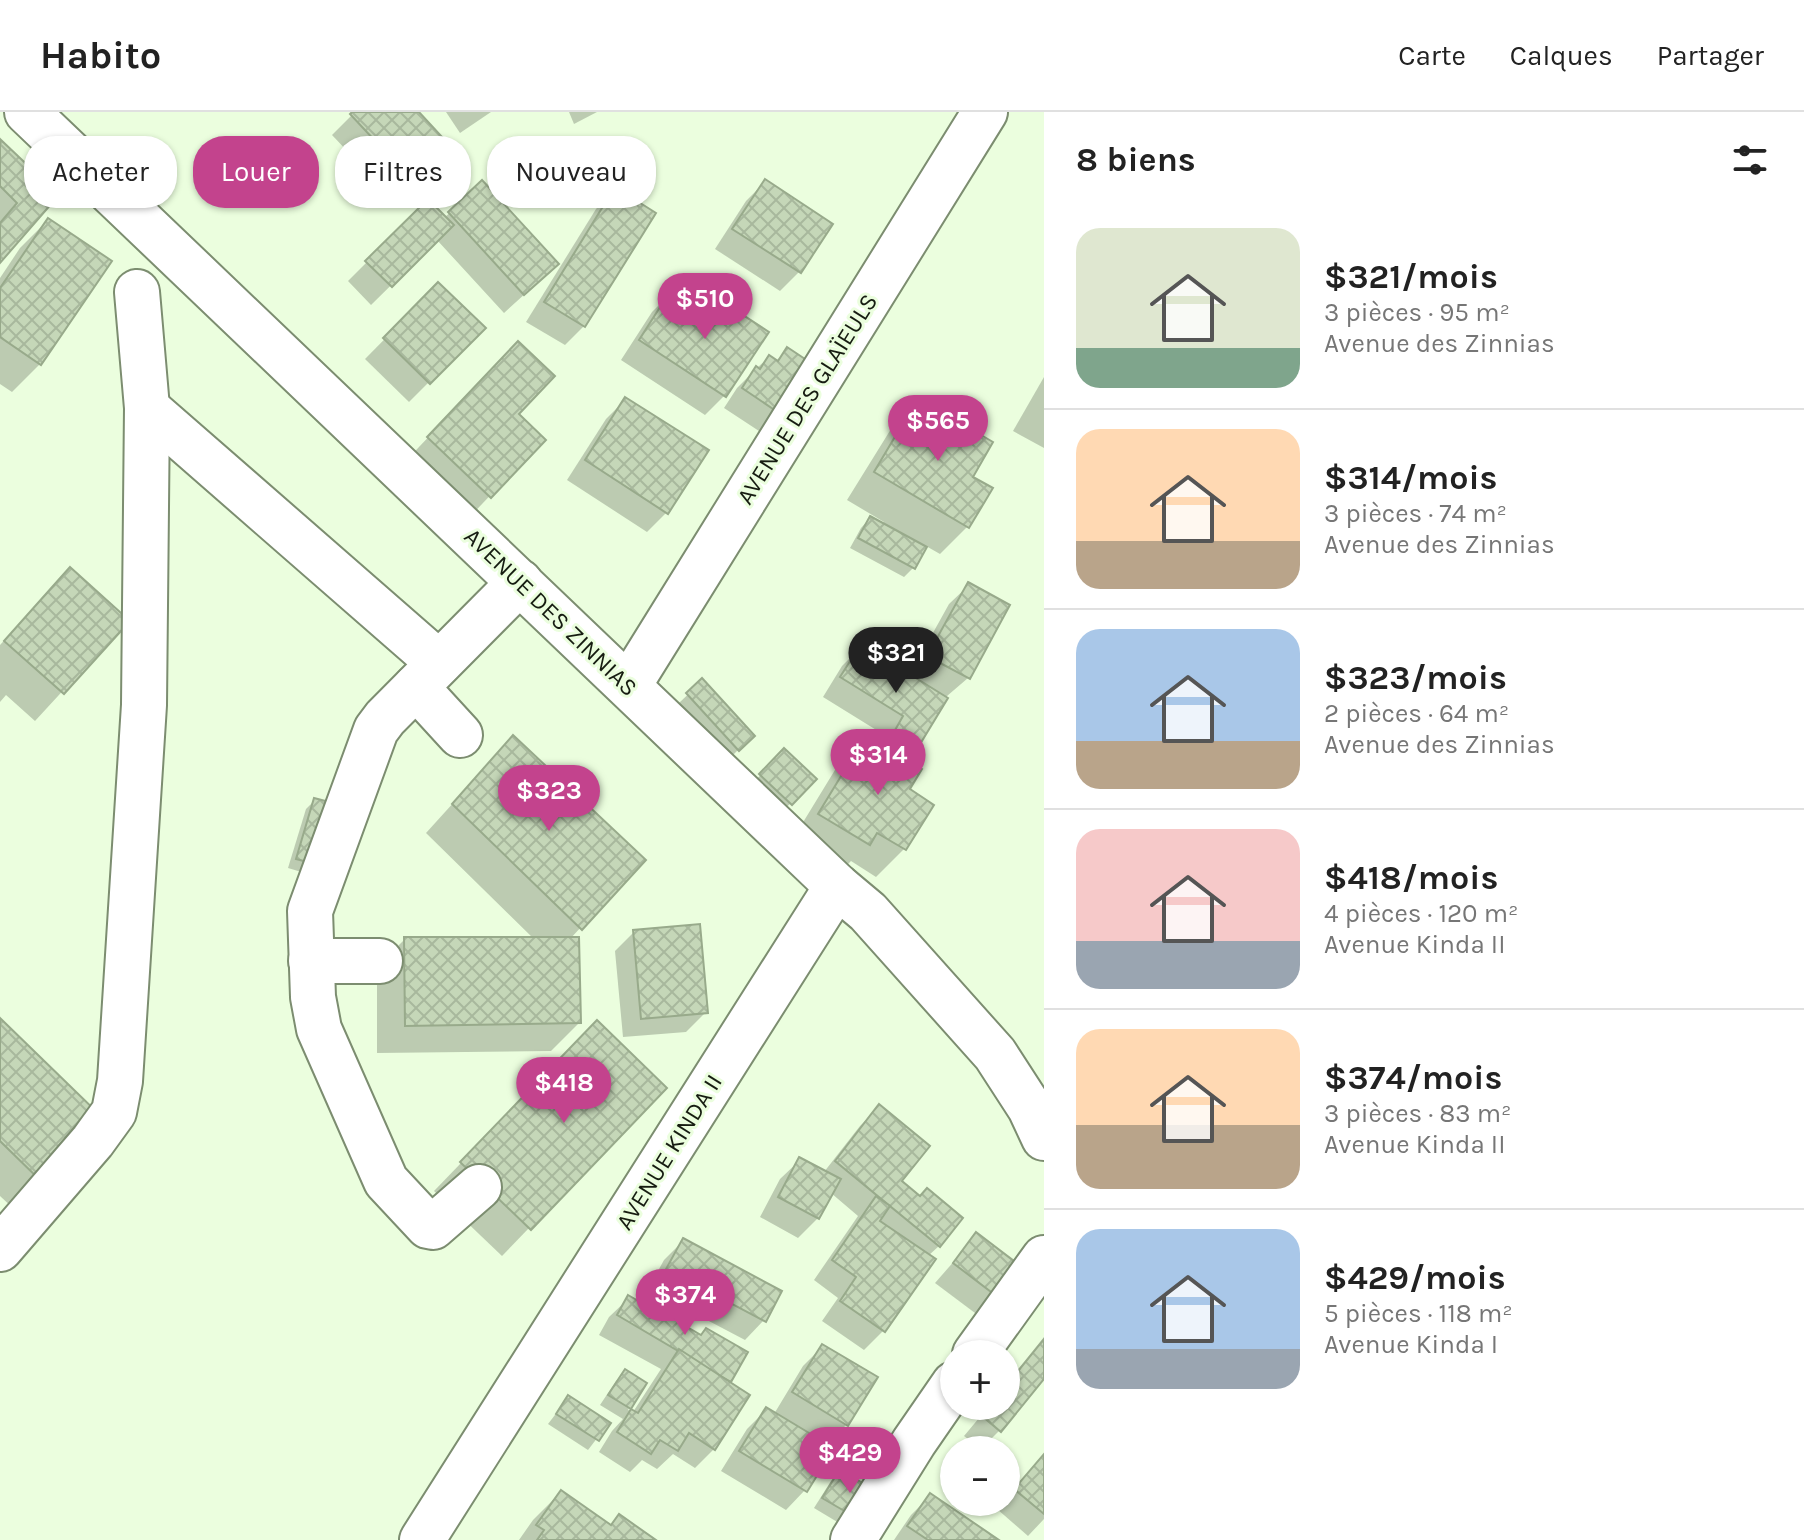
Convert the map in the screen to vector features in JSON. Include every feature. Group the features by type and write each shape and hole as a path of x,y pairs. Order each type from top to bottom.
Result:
{"street":[{"name":"AVENUE DES ZINNIAS","path":"27,112 837,886 868,912 995,1054 1030,1108 1044,1138"},
{"name":"AVENUE DES GLAÏEULS","path":"629,685 985,112"},
{"path":"0,1249 93,1141 114,1112 120,1081 144,705 147,408 137,292"},
{"path":"147,408 428,675 460,735"},
{"path":"479,1187 433,1227 428,1226 386,1181 319,1029 313,997 310,911 376,730 520,582"},
{"name":"AVENUE KINDA II","path":"422,1540 837,886"},
{"path":"311,961 380,961"},
{"path":"985,1340 1044,1258"},
{"path":"853,1540 940,1404"}],"building":[{"path":"419,112 441,136 371,136 350,114"},
{"path":"0,139 24,162 24,208 48,208 0,263 0,223 17,203 0,186"},
{"path":"765,179 833,224 801,273 732,229"},
{"path":"482,180 487,185 487,208 508,208 559,264 524,295 448,212 452,208 471,208 471,190"},
{"path":"419,208 437,208 454,225 392,287 365,261"},
{"path":"602,208 648,208 656,213 585,327 544,302"},
{"path":"48,218 112,261 41,365 0,337 0,288"},
{"path":"438,282 486,328 430,384 383,338"},
{"path":"671,290 713,318 723,302 769,332 726,397 639,340"},
{"path":"518,341 555,376 519,414 546,440 491,498 427,437"},
{"path":"787,347 811,363 779,413 742,388 756,366 760,369 769,355 778,361"},
{"path":"625,397 709,450 668,514 585,460"},
{"path":"918,398 993,442 973,477 993,488 969,528 874,472"},
{"path":"870,516 927,547 915,569 858,538"},
{"path":"70,567 130,621 64,694 4,641"},
{"path":"968,582 1010,605 970,679 927,656"},
{"path":"861,644 948,698 914,754 890,739 903,716 840,677"},
{"path":"702,678 755,736 739,751 686,693"},
{"path":"513,735 646,860 582,930 452,804"},
{"path":"866,735 922,769 910,789 934,805 906,850 877,833 870,845 818,814"},
{"path":"784,748 817,779 792,805 759,774"},
{"path":"314,798 337,804 319,865 296,859"},
{"path":"700,924 708,1013 641,1019 633,930"},
{"path":"404,937 579,937 581,1023 405,1026"},
{"path":"0,1018 104,1119 43,1183 0,1141"},
{"path":"597,1020 667,1088 531,1230 460,1162"},
{"path":"879,1104 930,1146 902,1181 920,1196 927,1188 963,1218 940,1247 835,1161"},
{"path":"799,1157 841,1179 819,1219 778,1197"},
{"path":"876,1196 890,1206 880,1221 936,1259 885,1332 840,1301 856,1277 832,1260"},
{"path":"976,1232 1027,1271 1003,1301 953,1263"},
{"path":"683,1238 782,1291 766,1322 666,1269"},
{"path":"628,1295 654,1310 661,1300 687,1316 682,1324 701,1335 706,1328 748,1352 731,1382 617,1315"},
{"path":"1044,1339 1044,1379 1020,1409 1020,1369"},
{"path":"822,1344 878,1377 848,1426 792,1392"},
{"path":"679,1349 750,1395 715,1450 689,1433 678,1451 660,1440 651,1454 617,1432 631,1409 638,1413"},
{"path":"625,1369 647,1383 631,1409 608,1395"},
{"path":"568,1395 611,1423 599,1441 556,1414"},
{"path":"766,1407 834,1448 807,1492 739,1451"},
{"path":"987,1420 1011,1420 1001,1432"},
{"path":"1044,1454 1044,1514 1020,1494 1020,1482"},
{"path":"840,1469 877,1492 860,1520 822,1498"},
{"path":"561,1490 611,1525 619,1514 656,1540 537,1540 544,1530 536,1525"},
{"path":"930,1493 940,1500 940,1516 964,1516 999,1540 928,1540 907,1526"}]}
